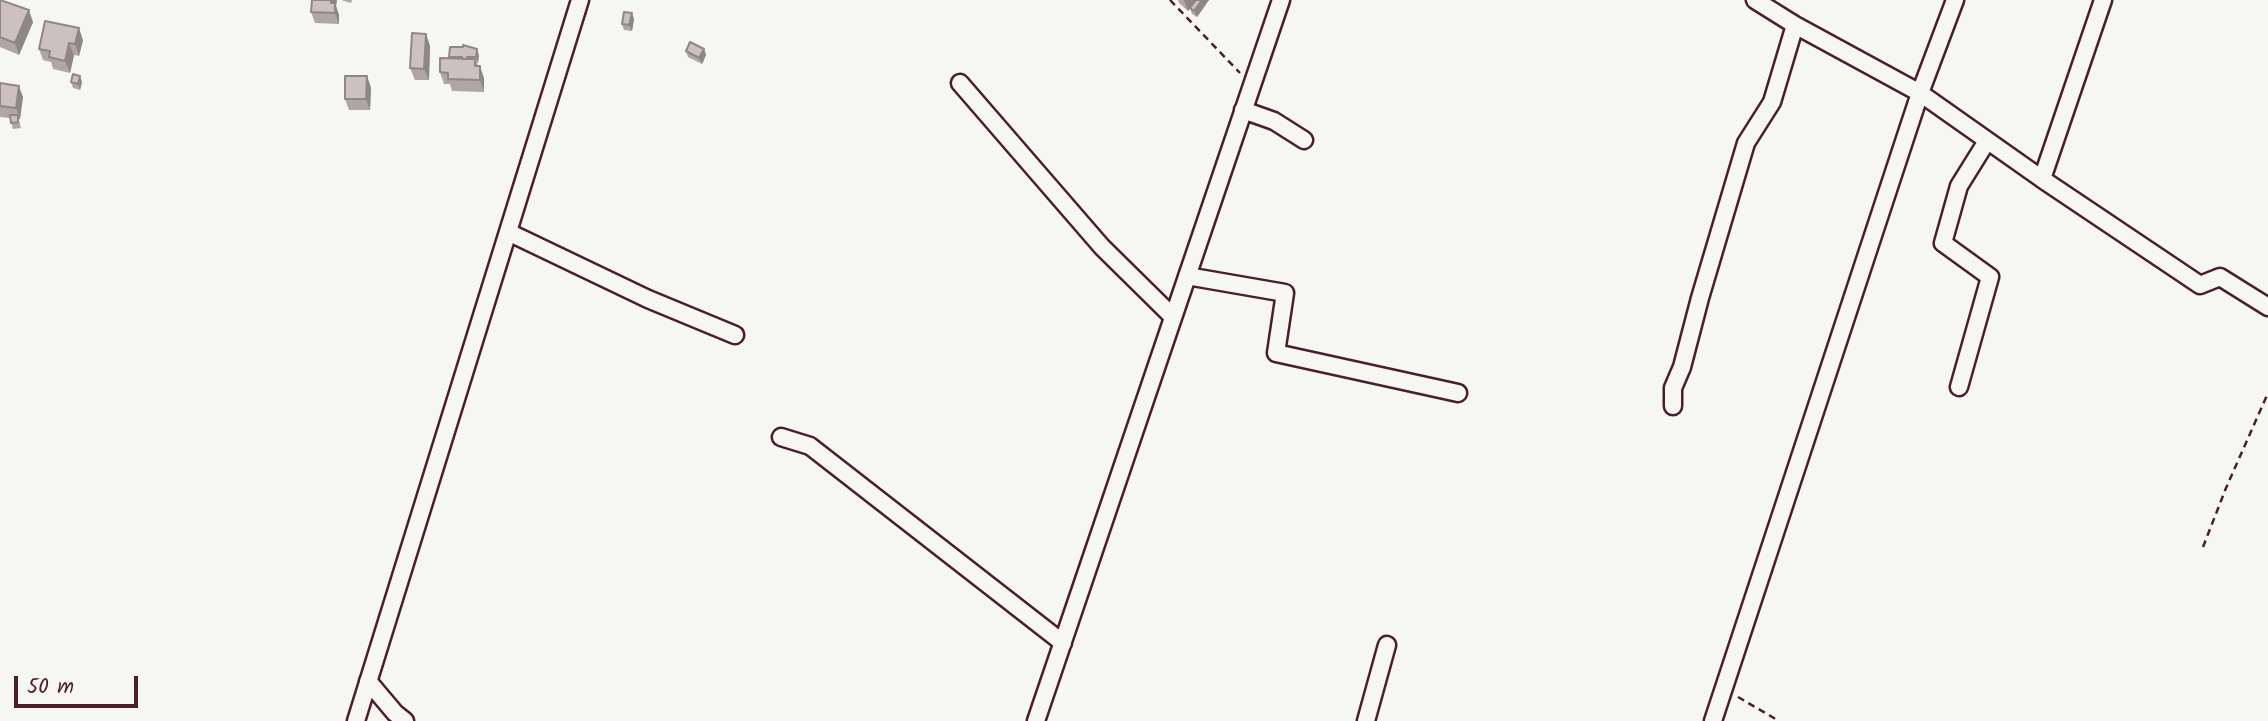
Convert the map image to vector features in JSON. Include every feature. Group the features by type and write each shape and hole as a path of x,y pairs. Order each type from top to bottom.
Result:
{"street":[{"path":"356,721 580,0"},
{"path":"1036,721 1280,0"},
{"path":"1713,721 1920,93 1955,0"},
{"path":"2042,179 2103,0"},
{"path":"1760,2 1794,25 1920,93 2200,285 2220,277 2268,307"},
{"path":"1673,406 1673,388 1682,367 1746,144 1772,102 1794,25"},
{"path":"960,83 1102,247 1173,317"},
{"path":"1243,110 1274,121 1304,140"},
{"path":"1959,387 1990,277 1943,243 1959,186 1987,141"},
{"path":"508,232 648,299 736,335"},
{"path":"1187,275 1285,292 1276,353 1458,393"},
{"path":"781,437 810,446 1063,643"},
{"path":"1366,721 1387,645"},
{"path":"368,681 394,713 405,721"}],"path":[{"path":"1170,0 1252,85"},
{"path":"2203,547 2268,393"},
{"path":"1723,688 1779,721"}],"building":[{"path":"0,0 29,10 15,43 0,37"},
{"path":"312,0 331,0 331,3 335,3 335,13 311,12"},
{"path":"1196,0 1202,0 1194,11 1190,8"},
{"path":"624,12 632,13 629,25 622,24"},
{"path":"45,21 79,28 75,44 69,43 65,61 49,57 50,51 39,49"},
{"path":"412,33 426,34 424,69 410,68"},
{"path":"690,42 704,49 699,58 686,51"},
{"path":"463,45 477,49 476,57 449,57 450,47"},
{"path":"440,58 475,59 475,66 480,66 480,80 448,79 448,73 440,72"},
{"path":"73,74 80,76 78,84 71,82"},
{"path":"345,76 367,76 366,99 345,99"},
{"path":"0,83 19,86 16,108 0,106"},
{"path":"10,115 18,115 18,122 11,123"}]}
